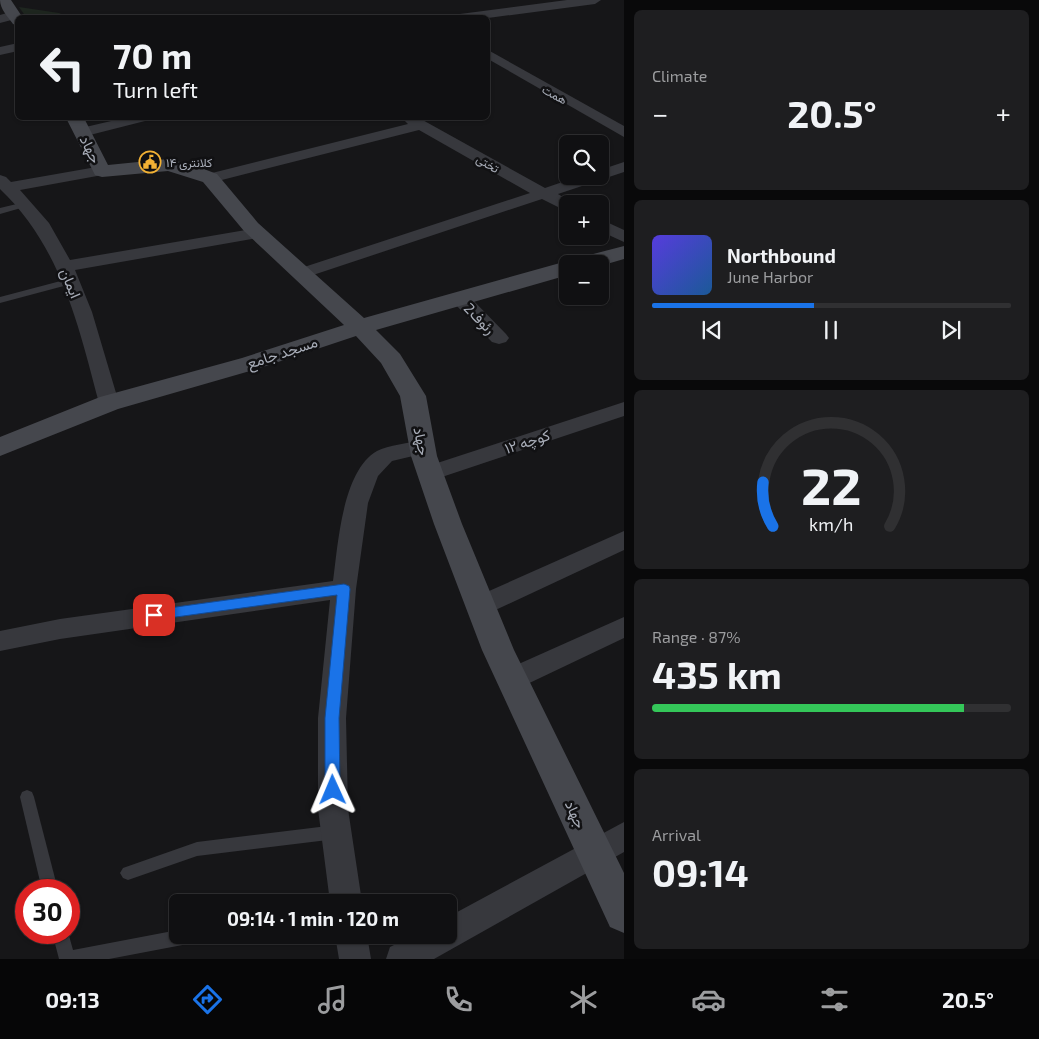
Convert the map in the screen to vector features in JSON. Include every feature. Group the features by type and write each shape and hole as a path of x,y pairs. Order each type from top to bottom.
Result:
{"street":[{"path":"4,0 10,18"},
{"path":"482,15 595,0"},
{"path":"0,51 15,48"},
{"name":"همت","path":"490,55 624,132"},
{"path":"78,125 122,120"},
{"path":"210,178 414,121"},
{"name":"تختی","path":"414,121 559,202"},
{"name":"جهاد","path":"78,125 102,171 168,165 210,178 258,233 360,327 391,359 413,396 422,447 430,474 480,606 512,679 624,914"},
{"path":"609,172 624,167"},
{"path":"5,183 102,171"},
{"name":"ایمان","path":"5,183 47,231 68,274 91,337 109,404"},
{"path":"301,274 570,185"},
{"path":"609,229 624,237"},
{"path":"68,274 258,233"},
{"path":"609,256 624,252"},
{"name":"مسجد جامع","path":"0,446 109,404 251,363 360,327 559,270"},
{"name":"رئوف2","path":"460,298 499,338"},
{"name":"کوچه ۱۲","path":"430,474 624,409"},
{"path":"345,894 333,809 332,718 344,589 356,503 368,473 385,456 422,447"},
{"path":"480,606 624,540"},
{"path":"0,641 60,629 344,589"},
{"path":"512,679 624,627"},
{"path":"457,930 595,854 624,836"},
{"path":"353,944 355,959"},
{"path":"402,959 430,944"}],"lane":[{"path":"0,211 25,204"},
{"path":"0,300 68,274"},
{"path":"27,797 47,879"},
{"path":"128,873 197,849 336,832"},
{"path":"63,944 67,959 169,940"}],"shaded area":[{"path":"19,7 63,15 25,15"}],"place":[{"name":"کلانتری ۱۴","path":"150,162"}],"route":[{"path":"154,615 344,589 332,718 333,790"}]}
